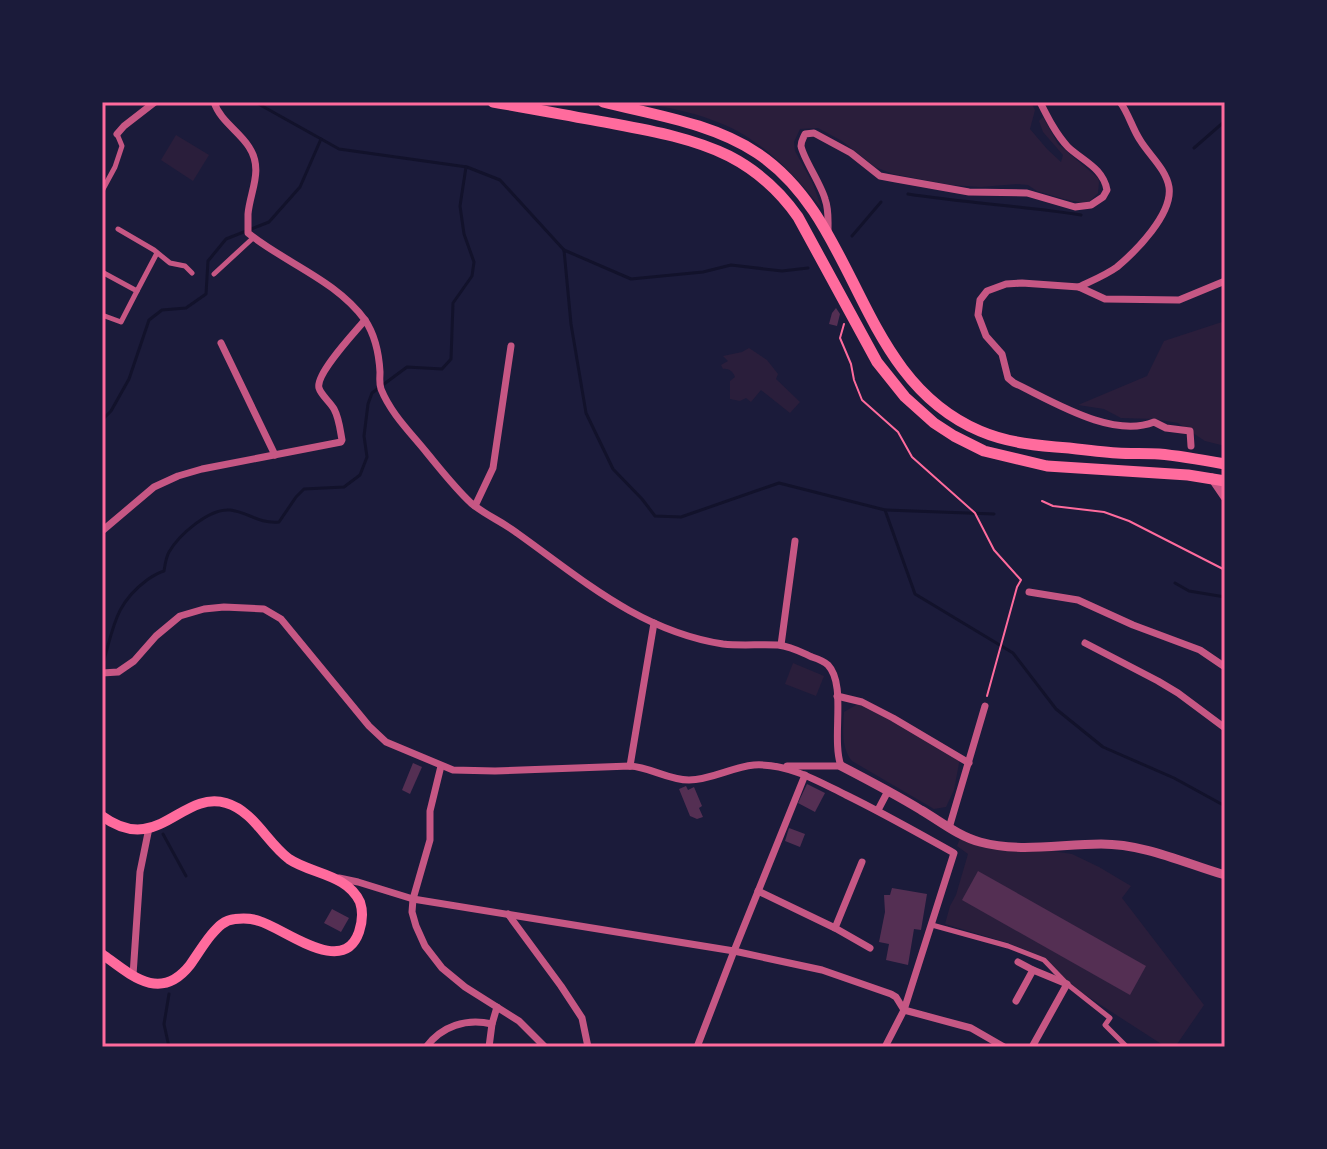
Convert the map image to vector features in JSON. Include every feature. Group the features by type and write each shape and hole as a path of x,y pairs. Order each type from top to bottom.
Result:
{"highway":[{"path":"493,102 646,130 706,147 751,169 770,183 798,217 877,362 905,397 934,423 984,451 1047,466 1219,480"},
{"path":"603,102 705,128 739,142 758,153 788,179 804,197 828,236 891,355 928,397 948,413 979,431 1039,446 1158,454 1225,464"}],"main road":[{"path":"102,816 131,830 164,823 209,802 226,803 242,811 288,858 306,869 333,877 359,900 362,909 360,931 355,940 346,948 336,951 323,950 260,921 231,919 221,923 189,966 176,978 158,985 133,975 102,954"}],"street":[{"path":"102,191 122,146 117,134 155,102"},
{"path":"214,102 254,156 257,176 248,217 248,233 326,284 365,320 377,347 379,385 384,395 397,417 459,492 622,608 654,623 725,644 781,645 826,663 837,680 837,745 841,766"},
{"path":"828,236 826,201 802,149 803,138 809,133 844,149 880,176 969,192 1027,193 1075,207 1091,205 1107,190 1105,181 1094,166 1070,149 1040,102"},
{"path":"1079,287 1115,268 1145,238 1166,208 1168,183 1138,138 1120,102"},
{"path":"118,229 170,263 185,266 192,273"},
{"path":"214,274 253,238"},
{"path":"102,315 121,322 157,252"},
{"path":"102,272 137,291"},
{"path":"1191,446 1190,431 1166,428 1154,422 1142,427 1094,422 1014,383 1008,378 1002,354 986,336 978,315 980,300 987,291 1006,284 1022,283 1079,287 1105,299 1179,300 1225,281"},
{"path":"102,531 154,487 178,476 339,443 342,440 336,412 319,389 319,382 341,345 365,320"},
{"path":"221,343 275,455"},
{"path":"475,506 493,468 511,346"},
{"path":"1219,480 1225,497"},
{"path":"781,645 795,541"},
{"path":"1029,592 1078,600 1200,650 1225,667"},
{"path":"102,673 118,672 134,661 156,636 180,616 224,607 264,609 281,619 369,726 386,742 453,770 641,766 678,779 691,780 754,765 841,766 972,839 1024,848 1101,844 1127,846 1225,875"},
{"path":"630,766 654,623"},
{"path":"1085,643 1178,693 1225,728"},
{"path":"837,696 862,702 969,763"},
{"path":"949,828 985,706"},
{"path":"441,766 430,811 430,840 413,899 412,912 416,926 425,946 442,968 465,987 519,1021 545,1047"},
{"path":"773,766 805,775 878,810 954,853 904,1010 885,1047"},
{"path":"697,1047 805,775"},
{"path":"878,810 888,791"},
{"path":"133,975 140,872 149,828"},
{"path":"835,928 862,862"},
{"path":"333,877 413,899 734,951 822,970 896,997 904,1010 971,1028 1004,1047"},
{"path":"758,891 870,948"},
{"path":"508,914 582,1018 588,1047"},
{"path":"932,925 1008,946 1044,960 1067,984 1110,1018 1105,1025 1127,1047"},
{"path":"1018,962 1067,984"},
{"path":"1016,1001 1033,970"},
{"path":"1032,1047 1067,984"},
{"path":"489,1047 497,1007"},
{"path":"426,1047 445,1030 462,1022 476,1020 492,1024"}],"path":[{"path":"847,307 840,338 862,400 898,432 912,457 975,513 994,550 1021,580 985,706"},
{"path":"1042,501 1053,506 1104,512 1129,521 1225,570"}],"shaded area":[{"path":"639,102 1031,102 1035,110 1030,129 1061,162 1063,155 1043,132 1039,121 1043,117 1058,144 1098,178 1098,193 1083,203 1037,191 1028,185 950,185 893,174 875,167 842,141 818,128 800,129 794,142 795,151 822,209 786,169 745,135 703,117"},
{"path":"176,135 209,155 193,181 161,160"},
{"path":"1225,321 1225,446 1205,441 1178,423 1121,418 1104,409 1078,405 1147,376 1164,341"},
{"path":"749,348 767,360 778,374 776,379 800,402 790,413 761,390 751,402 746,398 740,401 730,399 730,381 735,377 730,370 723,369 721,365 728,361 723,356"},
{"path":"793,663 824,676 816,696 785,684"},
{"path":"858,704 960,758 954,790 946,807 934,809 852,761 844,744 844,712"},
{"path":"963,831 1004,847 1072,854 1131,886 1122,898 1204,1005 1175,1047 1166,1047 1073,987 1045,958 945,924 968,854 957,846"}],"building":[{"path":"836,308 840,314 837,326 829,324"},
{"path":"413,763 422,767 410,794 402,790"},
{"path":"807,784 825,793 815,812 798,803"},
{"path":"686,786 688,790 694,787 703,817 697,819 690,816 679,789"},
{"path":"789,828 805,834 800,847 785,841"},
{"path":"978,871 1146,966 1130,995 962,900"},
{"path":"892,888 927,894 921,930 914,929 908,965 886,960 889,944 879,942 885,912 884,895 890,895"},
{"path":"332,909 349,918 341,932 324,923"}],"waterway":[{"path":"255,102 339,149 467,167 500,180 564,250 571,324 586,413 613,469 655,516 681,517 779,483 885,510 915,594 1013,653 1056,709 1103,747 1174,778 1225,806"},
{"path":"1194,148 1225,121"},
{"path":"102,420 111,411 129,379 149,320 162,310 186,308 206,294 208,261 226,239 269,222 300,187 321,139"},
{"path":"104,660 122,606 151,577 164,571 169,552 187,531 213,513 230,510 279,522 304,489 344,487 360,475 367,457 364,436 372,393 407,367 442,369 451,359 453,303 472,276 474,262 464,234 460,206 466,167"},
{"path":"908,194 1081,215"},
{"path":"852,236 881,202"},
{"path":"564,250 631,279 703,272 731,265 782,271 808,268"},
{"path":"886,510 994,514"},
{"path":"1175,583 1189,591 1225,597"},
{"path":"163,834 186,876"},
{"path":"169,994 164,1024 169,1047"}]}
